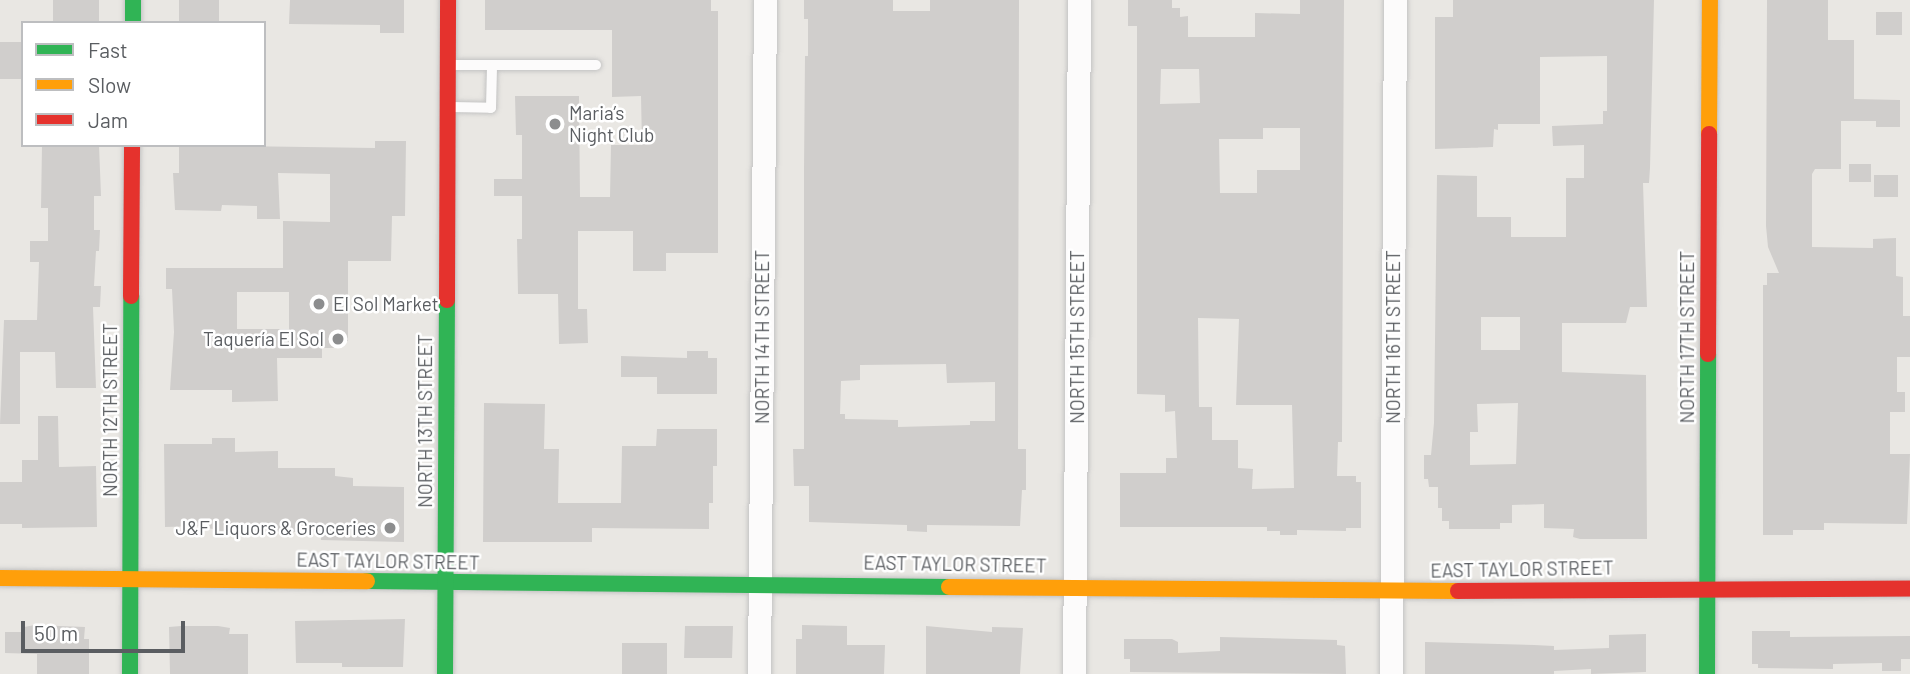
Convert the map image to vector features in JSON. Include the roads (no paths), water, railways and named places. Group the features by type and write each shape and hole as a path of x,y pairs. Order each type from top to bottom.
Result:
{"main road":[{"path":"133,0 133,21"},
{"name":"NORTH 13TH STREET","path":"446,674 448,0"},
{"name":"NORTH 17TH STREET","path":"1707,674 1710,0"},
{"name":"NORTH 12TH STREET","path":"130,674 132,147"},
{"name":"EAST TAYLOR STREET","path":"0,578 446,584 761,583 1392,591 1910,589"}],"street":[{"name":"NORTH 14TH STREET","path":"759,674 765,0"},
{"name":"NORTH 15TH STREET","path":"1074,674 1079,0"},
{"name":"NORTH 16TH STREET","path":"1391,674 1395,0"}],"lane":[{"path":"448,65 596,65"},
{"path":"448,107 491,108 492,67"}],"place":[{"name":"Maria’s Night Club","path":"555,124"},
{"name":"El Sol Market","path":"319,304"},
{"name":"Taquería El Sol","path":"338,339"},
{"name":"J&F Liquors & Groceries","path":"390,528"}]}
